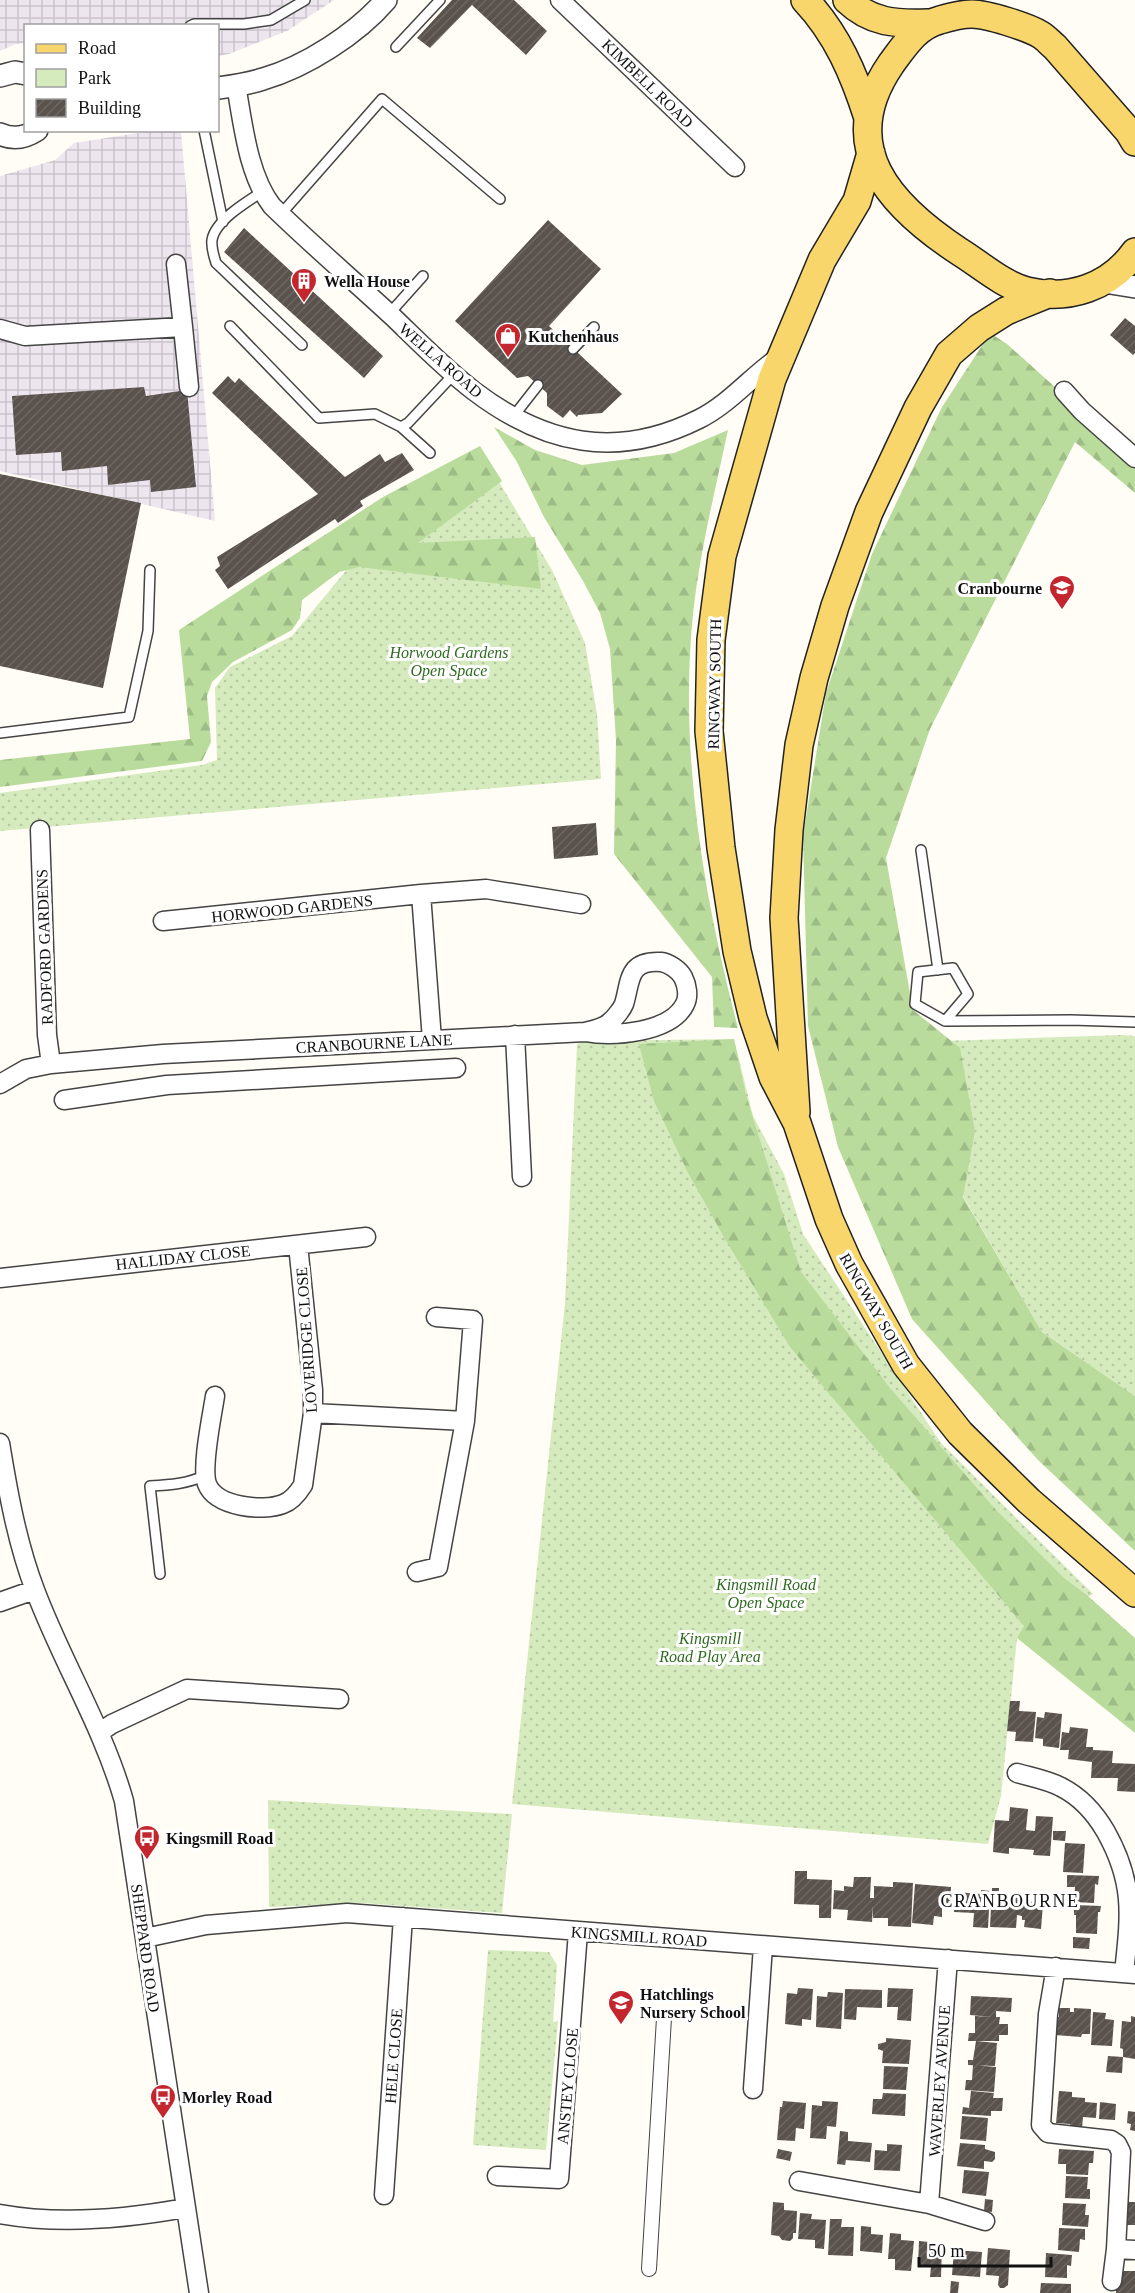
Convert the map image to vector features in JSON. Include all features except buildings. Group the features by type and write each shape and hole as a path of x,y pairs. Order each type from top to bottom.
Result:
{"main road":[{"path":"805,0 836,39 854,74 868,118"},
{"path":"847,0 872,17 893,24 927,24 950,17 974,14 1009,0"},
{"path":"974,14 1041,35 1055,47 1129,132 1135,142"},
{"path":"927,24 910,38 881,79 873,97 868,118 867,138 880,178 912,218 1010,284 1026,291 1067,293 1104,282 1125,266 1135,252"},
{"name":"RINGWAY SOUTH","path":"871,153 857,201 822,261 782,355 760,416 722,556 711,640 710,731 722,848 737,951 753,1018 773,1077 797,1123 829,1219 849,1264 906,1365 960,1433 1029,1501 1135,1593"},
{"name":"RINGWAY SOUTH","path":"797,1123 784,918 789,830 799,745 814,678 835,606 869,512 918,408 949,354 979,328 1006,311 1050,293"}],"street":[{"path":"227,87 262,80 299,65 361,25 386,0"},
{"name":"KIMBELL ROAD","path":"560,0 735,167"},
{"name":"WELLA ROAD","path":"227,87 262,192 281,214 473,391 513,417 539,430 579,441 616,443 639,440 667,432 707,414 727,401 761,369 782,355"},
{"path":"5,138 25,137 33,132"},
{"path":"177,264 189,387"},
{"path":"1104,282 1135,287"},
{"path":"0,329 25,336 183,327"},
{"path":"1064,391 1082,411 1135,458"},
{"name":"RADFORD GARDENS","path":"40,830 47,1035 51,1064"},
{"name":"HORWOOD GARDENS","path":"163,921 486,889 581,904"},
{"path":"421,894 432,1040"},
{"name":"CRANBOURNE LANE","path":"0,1084 26,1069 51,1064 163,1054 515,1035 635,1031 647,1029 680,1014 687,1000 683,977 675,968 664,962 643,964 634,970 628,980 623,1005 610,1023 585,1032"},
{"path":"515,1035 522,1177"},
{"path":"163,1054 167,1086"},
{"name":"CRANBOURNE LANE","path":"64,1100 167,1086 456,1068"},
{"name":"HALLIDAY CLOSE","path":"0,1278 366,1237"},
{"name":"LOVERIDGE CLOSE","path":"206,1475 211,1490 231,1504 268,1507 283,1504 290,1500 303,1485 313,1413 298,1245"},
{"path":"417,1572 438,1567 465,1421 473,1320 436,1317"},
{"path":"206,1475 214,1396"},
{"path":"313,1413 465,1421"},
{"name":"SHEPPARD ROAD","path":"0,1443 17,1530 34,1590 100,1732 115,1768 124,1801 199,2293"},
{"path":"0,1602 34,1590"},
{"path":"100,1732 112,1724 187,1689 339,1699"},
{"path":"1017,1773 1061,1787 1093,1810 1120,1854 1130,1893 1130,1974"},
{"name":"KINGSMILL ROAD","path":"145,1938 206,1925 347,1913 1130,1974"},
{"name":"HELE CLOSE","path":"384,2194 403,1917"},
{"name":"ANSTEY CLOSE","path":"497,2176 559,2179 578,1932"},
{"path":"753,2089 763,1946"},
{"name":"WAVERLEY AVENUE","path":"929,2204 948,1959"},
{"path":"1056,1967 1048,2014 1041,2125 1048,2133 1111,2140 1117,2144 1121,2152 1112,2281"},
{"path":"649,2269 664,2018"},
{"path":"800,2181 929,2204 985,2221"},
{"path":"0,2214 31,2220 72,2220 185,2208"},
{"path":"1116,2249 1135,2250"}],"lane":[{"path":"194,24 244,24 271,20 305,0"},
{"path":"396,46 440,0"},
{"path":"281,214 382,99 500,199"},
{"path":"204,132 223,222"},
{"path":"262,192 223,222 215,231 212,246 218,268 302,345"},
{"path":"389,314 423,276"},
{"path":"230,326 319,418 375,414 402,427 430,453"},
{"path":"573,349 594,327"},
{"path":"402,427 454,374"},
{"path":"513,417 538,385"},
{"path":"0,733 129,717 148,631 150,570"},
{"path":"921,850 938,970"},
{"path":"945,1021 968,994 953,968 918,972 915,1004 945,1021 1135,1022"},
{"path":"160,1574 150,1486 179,1485 206,1475"}],"shaded area":[{"path":"0,0 334,0 287,31 219,56 219,24 24,24 24,43 0,51"},
{"path":"145,132 181,132 215,521 0,471 0,176 55,160 74,143"}],"green space":[{"path":"993,335 1007,344 1135,459 1135,493 1075,442 930,729 886,858 913,1010 960,1048 975,1131 963,1197 1042,1332 1135,1396 1135,1551 1038,1460 912,1319 838,1147 808,1026 803,836 826,693 872,554 942,407 985,341"},
{"path":"494,427 535,450 582,465 674,453 728,430 708,521 696,591 689,666 689,718 697,823 705,875 725,977 738,1028 714,1027 712,977 614,854 616,740 610,649 600,613 544,517 517,462"},
{"path":"480,446 502,481 418,543 535,537 541,589 359,567 339,572 302,600 300,618 292,630 233,662 212,682 207,696 211,742 202,761 0,787 0,760 190,739 179,630 383,497"},
{"name":"Horwood Gardens Open Space","path":"499,482 552,570 585,643 597,714 601,779 0,831 0,793 202,765 217,760 215,688 230,667 292,636 349,567"},
{"path":"1135,1036 1135,1396 1042,1332 963,1196 914,1042"},
{"name":"Kingsmill Road Open Space","path":"734,1039 753,1116 784,1174 803,1234 941,1443 1093,1594 1017,1638 1001,1796 988,1844 512,1804 565,1303 577,1044 584,1041"},
{"path":"734,1039 746,1095 801,1272 890,1388 996,1510 1064,1578 1135,1638 1135,1733 1017,1638 1024,1626 790,1347 725,1239 687,1171 654,1101 639,1044"},
{"path":"268,1800 512,1814 502,1913 363,1903 269,1907"},
{"path":"488,1950 549,1952 557,1965 553,2022 558,2021 546,2150 473,2145"}],"place":[{"name":"Wella House","path":"304,304"},
{"name":"Kutchenhaus","path":"508,359"},
{"name":"Cranbourne","path":"1062,611"},
{"name":"Kingsmill Road","path":"147,1861"},
{"name":"Hatchlings Nursery School","path":"621,2026"},
{"name":"Morley Road","path":"163,2120"}],"district":[{"name":"CRANBOURNE","path":"1010,1901"}],"park label":[{"name":"Kingsmill Road Play Area","path":"710,1647"}]}
